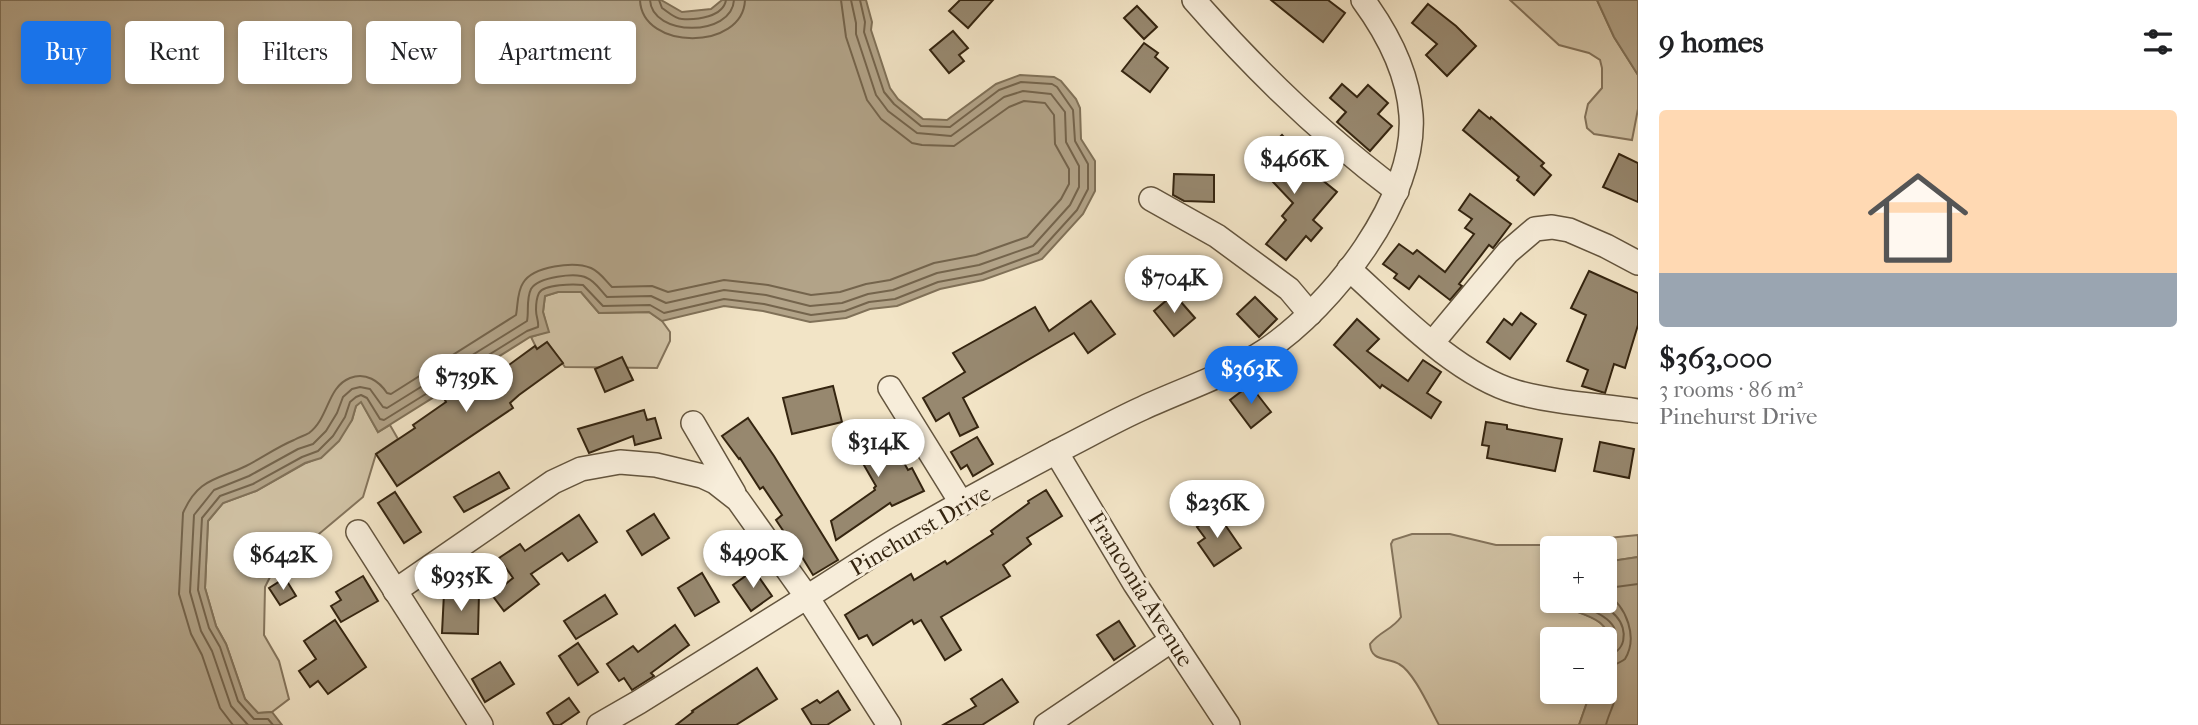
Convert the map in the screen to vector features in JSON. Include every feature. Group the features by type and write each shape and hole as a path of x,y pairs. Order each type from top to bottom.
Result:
{"street":[{"path":"1194,0 1286,96 1365,167 1397,191"},
{"name":"Pinehurst Drive","path":"598,725 904,535 1141,409 1239,366 1278,342 1310,314 1349,269 1376,230 1397,191 1409,145 1409,101 1391,42 1363,0"},
{"path":"1151,199 1217,236 1289,289 1310,314"},
{"path":"1433,342 1508,252 1535,229 1552,227 1569,230 1638,263"},
{"path":"1349,269 1433,342 1478,375 1508,389 1560,401 1638,411"},
{"path":"890,388 962,504"},
{"path":"693,423 738,500 807,597 889,725"},
{"name":"Franconia Avenue","path":"1056,452 1135,584 1228,725"},
{"path":"395,591 553,482 581,469 620,462 656,465 702,476 715,482 738,500"},
{"path":"358,532 481,725"},
{"path":"1046,725 1172,640"}],"shaded area":[{"path":"1510,0 1597,0 1614,37 1638,75 1638,109 1632,140 1594,134 1587,128 1585,117 1588,104 1602,88 1600,60 1589,53 1559,45"},
{"path":"558,292 581,292 599,313 649,312 662,321 670,332 670,341 657,368 565,367 547,342 537,349 531,337 548,331 543,312 545,296"},
{"path":"361,401 378,432 390,425 398,439 376,454 363,497 307,544 287,554 275,567 265,587 264,635 279,661 289,699 272,712 258,713 245,699 226,644 216,626 205,588 208,521 223,503 256,491 321,457 352,420 356,406"},
{"path":"1412,534 1450,534 1496,545 1540,545 1540,613 1579,613 1595,619 1604,627 1540,627 1540,704 1586,704 1579,725 1439,725 1405,668 1376,656 1371,650 1370,644 1401,617 1391,544 1393,540"},
{"path":"1638,535 1638,557 1617,560 1617,537"}],"water":[{"path":"0,0 661,0 682,12 711,9 722,0 866,0 872,22 871,30 890,88 898,99 923,119 947,120 996,84 1020,75 1054,77 1061,81 1076,99 1080,108 1081,139 1095,161 1095,191 1083,214 1042,259 983,280 940,289 897,306 870,309 846,318 810,322 763,311 724,306 662,321 649,312 599,313 581,292 558,292 545,296 543,312 549,332 530,337 378,432 361,402 356,406 352,420 339,441 321,458 305,463 256,491 223,503 208,521 205,588 216,626 226,644 245,699 258,713 272,712 282,725 0,725"},
{"path":"1597,0 1638,0 1638,75 1614,37"},
{"path":"1638,557 1638,725 1579,725 1586,704 1617,704 1617,627 1604,627 1580,613 1617,613 1617,560"}],"building":[{"path":"960,0 993,0 968,28 949,11"},
{"path":"1271,0 1328,0 1345,13 1323,42"},
{"path":"1428,4 1476,46 1447,76 1426,55 1437,44 1412,23"},
{"path":"1137,6 1157,27 1144,39 1124,18"},
{"path":"953,31 968,48 959,55 964,61 949,73 930,50"},
{"path":"1144,43 1158,53 1155,57 1168,68 1150,92 1122,71"},
{"path":"1342,84 1357,97 1368,85 1388,103 1378,114 1392,126 1370,151 1337,122 1346,112 1330,98"},
{"path":"1479,110 1490,119 1491,117 1544,163 1541,166 1551,175 1534,195 1517,180 1519,177 1463,130"},
{"path":"1282,135 1299,153 1295,158 1337,192 1313,220 1322,228 1311,241 1306,236 1286,260 1266,244 1286,220 1282,216 1293,203 1254,162"},
{"path":"1619,154 1638,163 1638,202 1603,187"},
{"path":"1174,174 1214,175 1214,202 1184,201 1173,195"},
{"path":"1470,194 1511,224 1493,248 1489,245 1450,300 1419,276 1409,289 1394,278 1397,274 1383,264 1399,244 1413,254 1417,250 1445,272 1474,234 1465,228 1472,219 1459,210"},
{"path":"1589,271 1638,293 1638,325 1625,368 1614,364 1605,393 1582,386 1588,370 1567,361 1586,315 1571,308"},
{"path":"1174,294 1195,318 1174,336 1154,311"},
{"path":"1255,297 1277,319 1259,337 1237,314"},
{"path":"1091,301 1115,334 1088,353 1074,333 963,398 978,427 960,436 949,413 936,421 923,398 965,372 953,353 1035,307 1049,331"},
{"path":"1521,313 1536,324 1510,359 1487,342 1504,319 1512,325"},
{"path":"1357,319 1379,339 1367,351 1408,381 1423,360 1441,372 1427,393 1441,402 1431,418 1382,385 1380,388 1334,345"},
{"path":"547,342 563,363 510,403 513,408 397,486 376,454 415,428 413,425 446,402 444,398 460,388 463,393 535,346 537,349"},
{"path":"622,357 633,380 605,392 595,369"},
{"path":"1250,385 1271,412 1251,428 1230,400"},
{"path":"833,386 842,422 792,434 783,398"},
{"path":"644,410 647,420 655,418 661,438 635,445 633,436 589,453 578,429"},
{"path":"748,418 838,560 813,575 788,534 786,535 776,520 782,515 722,436"},
{"path":"1486,422 1507,425 1507,429 1562,439 1555,471 1487,458 1489,446 1482,445"},
{"path":"882,423 908,470 912,468 924,491 892,506 890,503 836,540 831,521 875,490 876,486 850,441"},
{"path":"977,437 993,464 973,476 967,465 961,469 951,452"},
{"path":"1600,442 1634,449 1629,478 1594,471"},
{"path":"499,472 509,488 464,512 454,497"},
{"path":"1046,490 1062,516 1027,538 1031,544 1003,565 1010,576 941,617 961,650 945,660 921,620 914,624 912,620 873,645 867,635 859,639 845,615 911,574 914,580 945,561 947,564 993,534 991,531"},
{"path":"395,492 421,532 404,543 378,503"},
{"path":"1217,513 1241,548 1214,566 1198,543 1205,538 1197,527"},
{"path":"654,514 669,538 642,555 627,531"},
{"path":"579,515 597,542 568,561 562,553 531,574 539,584 504,611 492,595 513,578 499,558 520,544 525,551"},
{"path":"302,542 313,562 289,578 277,558"},
{"path":"754,570 772,596 751,611 733,585"},
{"path":"702,573 719,602 695,616 678,588"},
{"path":"363,576 378,601 341,622 331,606 341,600 336,592"},
{"path":"285,578 296,596 280,605 269,588"},
{"path":"444,593 479,593 478,634 442,633"},
{"path":"605,595 617,614 576,639 564,621"},
{"path":"335,620 366,667 328,694 318,681 310,687 299,671 316,659 304,641"},
{"path":"1119,621 1135,646 1114,660 1097,635"},
{"path":"675,625 689,645 651,673 654,676 632,690 624,678 619,681 607,664 633,646 638,652"},
{"path":"578,643 598,672 578,685 559,656"},
{"path":"500,662 514,684 485,702 472,679"},
{"path":"757,668 777,699 736,725 676,725 692,711"},
{"path":"1002,679 1018,702 982,725 943,725 976,706 971,699"},
{"path":"838,691 850,710 827,725 812,725 802,709 817,700 820,703"},
{"path":"569,698 579,712 560,725 554,725 547,713"}]}
